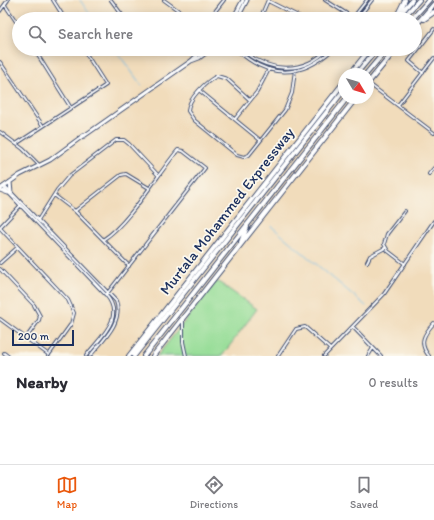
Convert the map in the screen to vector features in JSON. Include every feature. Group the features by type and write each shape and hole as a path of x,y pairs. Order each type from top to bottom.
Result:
{"highway":[{"path":"399,12 405,0"},
{"path":"401,12 412,0"},
{"path":"408,12 419,0"},
{"path":"418,12 429,0"},
{"path":"422,19 434,4"},
{"path":"422,21 434,12"},
{"path":"355,68 364,56"},
{"path":"361,68 371,56"},
{"path":"371,68 381,56"},
{"path":"374,76 390,56"},
{"name":"Murtala Mohammed Expressway","path":"129,356 338,90"},
{"name":"Murtala Mohammed Expressway","path":"134,356 338,98"},
{"name":"Murtala Mohammed Expressway","path":"144,356 342,104"},
{"name":"Murtala Mohammed Expressway","path":"153,356 351,104"},
{"path":"227,238 240,214"},
{"path":"238,248 250,220"}],"street":[{"path":"0,11 8,0"},
{"path":"53,0 61,12"},
{"path":"111,0 120,12"},
{"path":"164,0 180,12"},
{"path":"215,12 224,0"},
{"path":"238,12 246,0"},
{"path":"240,12 246,0"},
{"path":"263,12 268,0 291,12"},
{"path":"325,0 343,12"},
{"path":"359,12 367,0"},
{"path":"361,12 372,0"},
{"path":"5,5 12,16"},
{"path":"422,44 434,29"},
{"path":"38,56 71,108"},
{"path":"16,144 106,85 87,56"},
{"path":"2,188 39,165 50,160 196,56"},
{"path":"191,61 202,56"},
{"path":"244,56 251,62 291,71 319,61 325,56"},
{"path":"250,56 269,67 291,68 301,66 319,56"},
{"path":"413,56 409,61 423,73"},
{"path":"398,105 434,58"},
{"path":"0,62 42,126"},
{"path":"235,119 262,84 269,67"},
{"path":"250,100 221,77 217,76 211,79 191,101 188,111 194,120 241,157 249,155 285,110 292,93 295,70"},
{"path":"291,71 294,75"},
{"path":"374,87 434,133"},
{"path":"200,91 260,140"},
{"path":"84,136 104,122"},
{"path":"0,132 39,165"},
{"path":"36,220 44,213 54,195 69,176 120,139 129,144 158,175"},
{"path":"104,239 114,230 178,150 205,168 106,295"},
{"path":"429,174 434,168"},
{"path":"75,211 121,175 126,174 148,188"},
{"path":"9,193 10,182"},
{"path":"2,188 9,193 109,292 118,307 114,325 90,356"},
{"path":"2,188 36,220 106,295 114,306 114,316 86,356"},
{"path":"54,195 75,211 129,266"},
{"path":"0,319 48,355 71,324 73,319 72,307 58,289 0,227 20,206"},
{"path":"385,248 385,237 405,211"},
{"path":"324,356 384,294 434,221"},
{"path":"0,263 18,247"},
{"path":"367,262 370,256 385,248"},
{"path":"385,248 405,264"},
{"path":"0,269 38,309 39,320 26,338"},
{"path":"183,318 183,342 186,356"},
{"path":"429,356 424,348 423,341 425,334 434,323"},
{"path":"278,356 296,329 301,327 305,327 330,350"},
{"path":"353,327 381,356"},
{"path":"368,356 373,348"},
{"path":"4,353 8,356"}],"green space":[{"path":"217,281 257,309 222,356 157,356"}],"waterway":[{"path":"80,0 88,12"},
{"path":"120,56 142,86"},
{"path":"271,226 366,306"}]}
